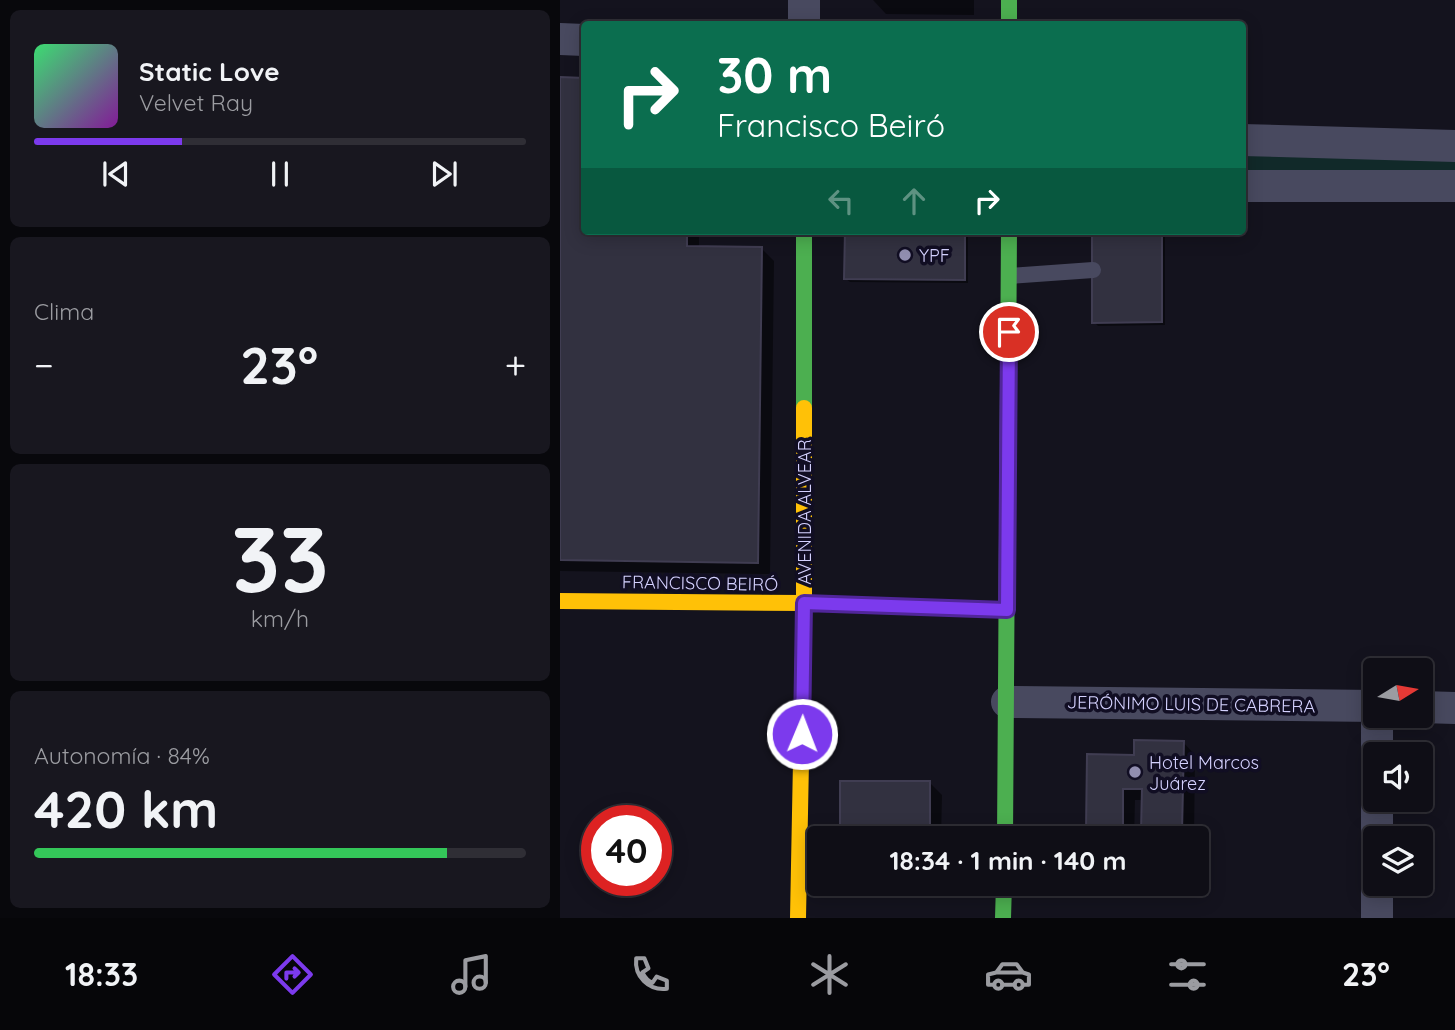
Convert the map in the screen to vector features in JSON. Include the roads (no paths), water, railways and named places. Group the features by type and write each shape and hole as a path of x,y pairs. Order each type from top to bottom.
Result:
{"street":[{"path":"804,0 804,21"},
{"path":"1009,0 1009,21"},
{"path":"560,39 581,40"},
{"path":"1246,140 1455,146"},
{"path":"1246,186 1455,186"},
{"name":"AVENIDA ALVEAR","path":"798,918 804,603 804,235"},
{"path":"1005,826 1009,235"},
{"name":"FRANCISCO BEIRÓ","path":"560,601 804,603 1007,610"},
{"name":"JERÓNIMO LUIS DE CABRERA","path":"1007,702 1363,706"},
{"path":"1433,708 1455,708"},
{"path":"1003,918 1004,896"},
{"path":"1377,896 1377,918"}],"lane":[{"path":"1009,276 1093,270"}],"place":[{"name":"YPF","path":"905,255"},
{"name":"Hotel Marcos Juárez","path":"1135,772"}]}
